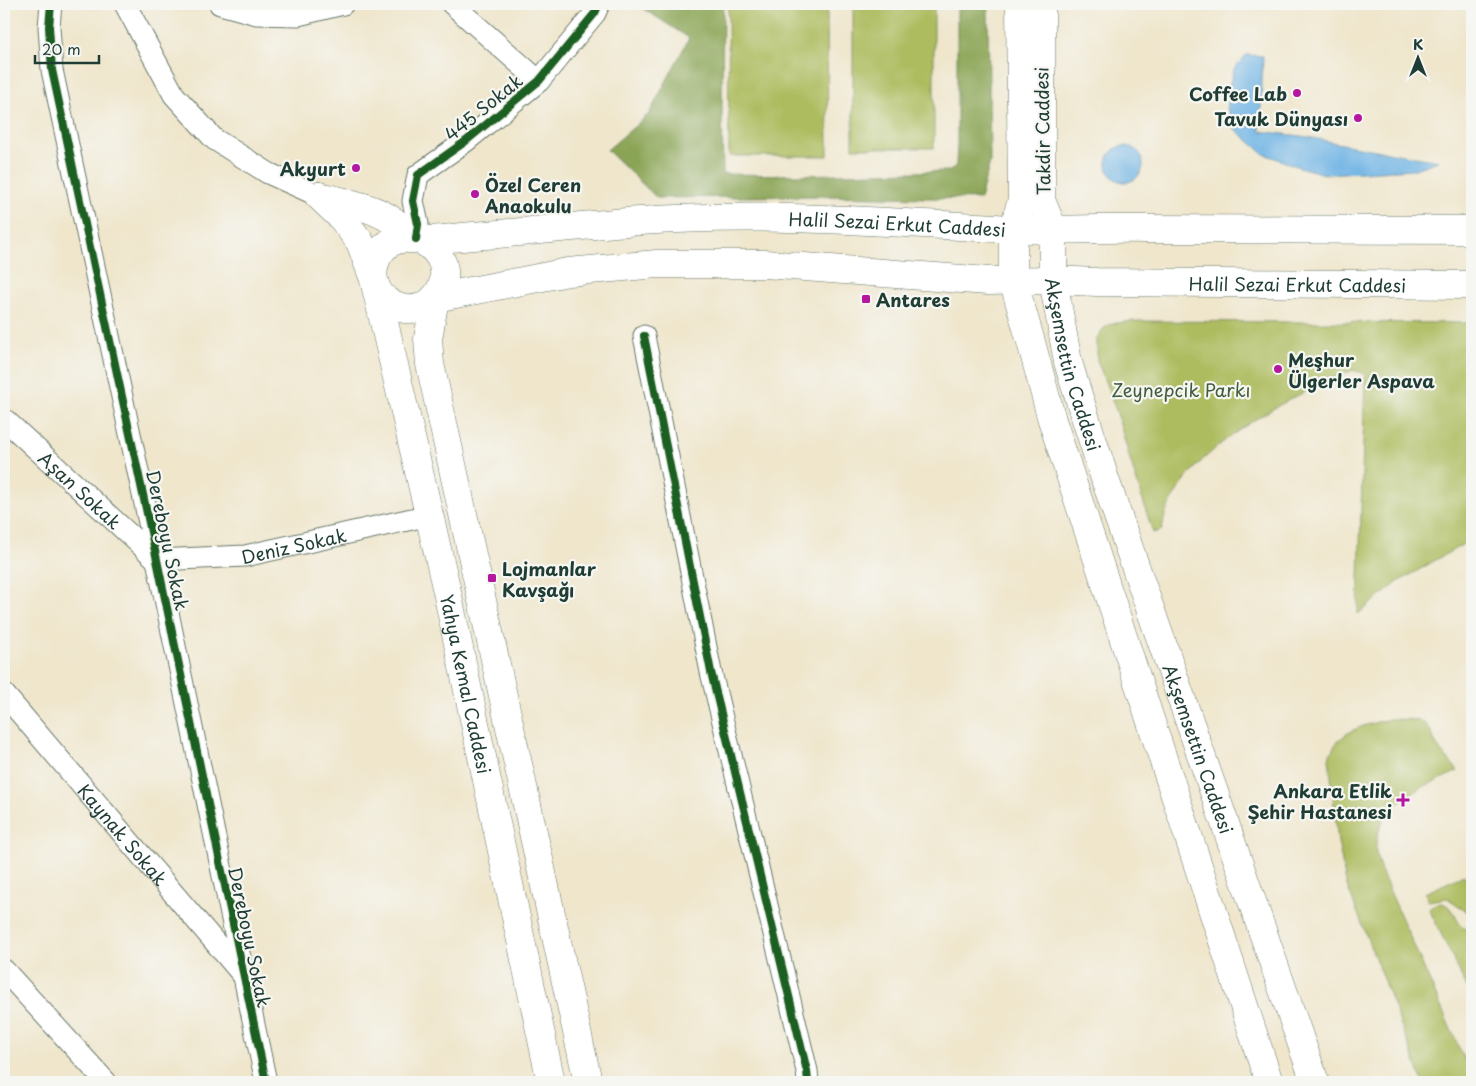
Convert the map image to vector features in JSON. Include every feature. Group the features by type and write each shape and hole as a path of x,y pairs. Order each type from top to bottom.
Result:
{"main road":[{"name":"Takdir Caddesi","path":"1013,229 1022,200 1020,4"},
{"name":"Takdir Caddesi","path":"1042,4 1042,200 1053,229"},
{"path":"319,196 361,206 393,220 415,239 431,246 439,254 443,265 444,277 441,288 435,298 426,305 414,308 392,305 383,298 360,242 342,218 319,196"},
{"name":"Halil Sezai Erkut Caddesi","path":"375,282 374,265 379,254 387,245 398,240 642,221 740,217 864,220 1013,229 1013,280"},
{"path":"1013,229 1472,230"},
{"path":"1053,229 1053,280"},
{"path":"435,298 568,272 657,264 766,264 988,281 1013,280"},
{"name":"Akşemsettin Caddesi","path":"1269,1082 1054,428 1032,342 1013,280 1053,280 1068,362 1106,482 1315,1082"},
{"name":"Halil Sezai Erkut Caddesi","path":"1053,280 1472,285"},
{"name":"Yahya Kemal Caddesi","path":"375,282 430,515 551,1082"},
{"name":"Yahya Kemal Caddesi","path":"435,298 428,339 430,364 588,1082"}],"street":[{"name":"Dereboyu Sokak","path":"51,4 49,27 52,70 266,1082"},
{"path":"125,4 174,95 214,139 268,173 319,196"},
{"path":"220,4 256,14 298,15 343,4"},
{"path":"452,4 539,81"},
{"name":"445 Sokak","path":"415,239 418,224 413,201 418,175 466,140 539,81 595,12 599,4"},
{"path":"644,336 711,672 807,1071 808,1082"},
{"name":"Aşan Sokak","path":"4,419 156,560"},
{"name":"Deniz Sokak","path":"156,560 245,556 430,515"},
{"name":"Kaynak Sokak","path":"4,694 243,975"},
{"path":"4,970 106,1082"}],"green space":[{"path":"636,4 723,4 723,174 799,175 950,171 956,165 957,144 957,4 988,4 990,162 980,199 822,196 657,198 607,150 649,114 689,38"},
{"path":"728,4 827,4 828,156 729,156"},
{"path":"853,4 934,4 934,148 853,148"},
{"name":"Zeynepcik Parkı","path":"1132,321 1472,323 1472,539 1398,582 1358,614 1365,374 1353,370 1272,409 1221,444 1198,465 1180,487 1166,512 1162,530 1153,533 1117,413 1097,360 1097,339 1103,329 1110,324"},
{"path":"1390,719 1415,720 1424,723 1430,730 1438,748 1458,771 1422,787 1390,810 1383,820 1378,833 1376,849 1381,871 1472,1077 1472,1082 1423,1082 1346,883 1338,842 1329,758 1338,741 1345,735 1353,730"},
{"path":"1464,875 1472,894 1472,916 1447,898 1428,901 1425,893"},
{"path":"1443,903 1451,908 1459,923 1472,935 1472,998 1429,909 1435,904"}],"water":[{"path":"1246,55 1263,56 1260,131 1308,137 1438,161 1415,169 1325,174 1264,154 1234,128 1227,108 1228,89 1234,69"},
{"path":"1125,146 1132,147 1138,151 1142,157 1142,171 1138,177 1132,181 1125,182 1118,181 1112,177 1108,171 1107,164 1108,157 1112,151 1118,147"}],"cycle path":[{"path":"51,4 49,27 52,70 266,1082"},
{"path":"416,239 418,224 413,201 418,175 466,141 539,81 595,13 599,4"},
{"path":"644,336 711,672 807,1071 808,1082"}],"place":[{"name":"Coffee Lab","path":"1297,93"},
{"name":"Tavuk Dünyası","path":"1358,118"},
{"name":"Akyurt","path":"356,168"},
{"name":"Özel Ceren Anaokulu","path":"475,194"},
{"name":"Antares","path":"866,299"},
{"name":"Meşhur Ülgerler Aspava","path":"1278,369"},
{"name":"Lojmanlar Kavşağı","path":"492,578"},
{"name":"Ankara Etlik Şehir Hastanesi","path":"1403,800"}]}
